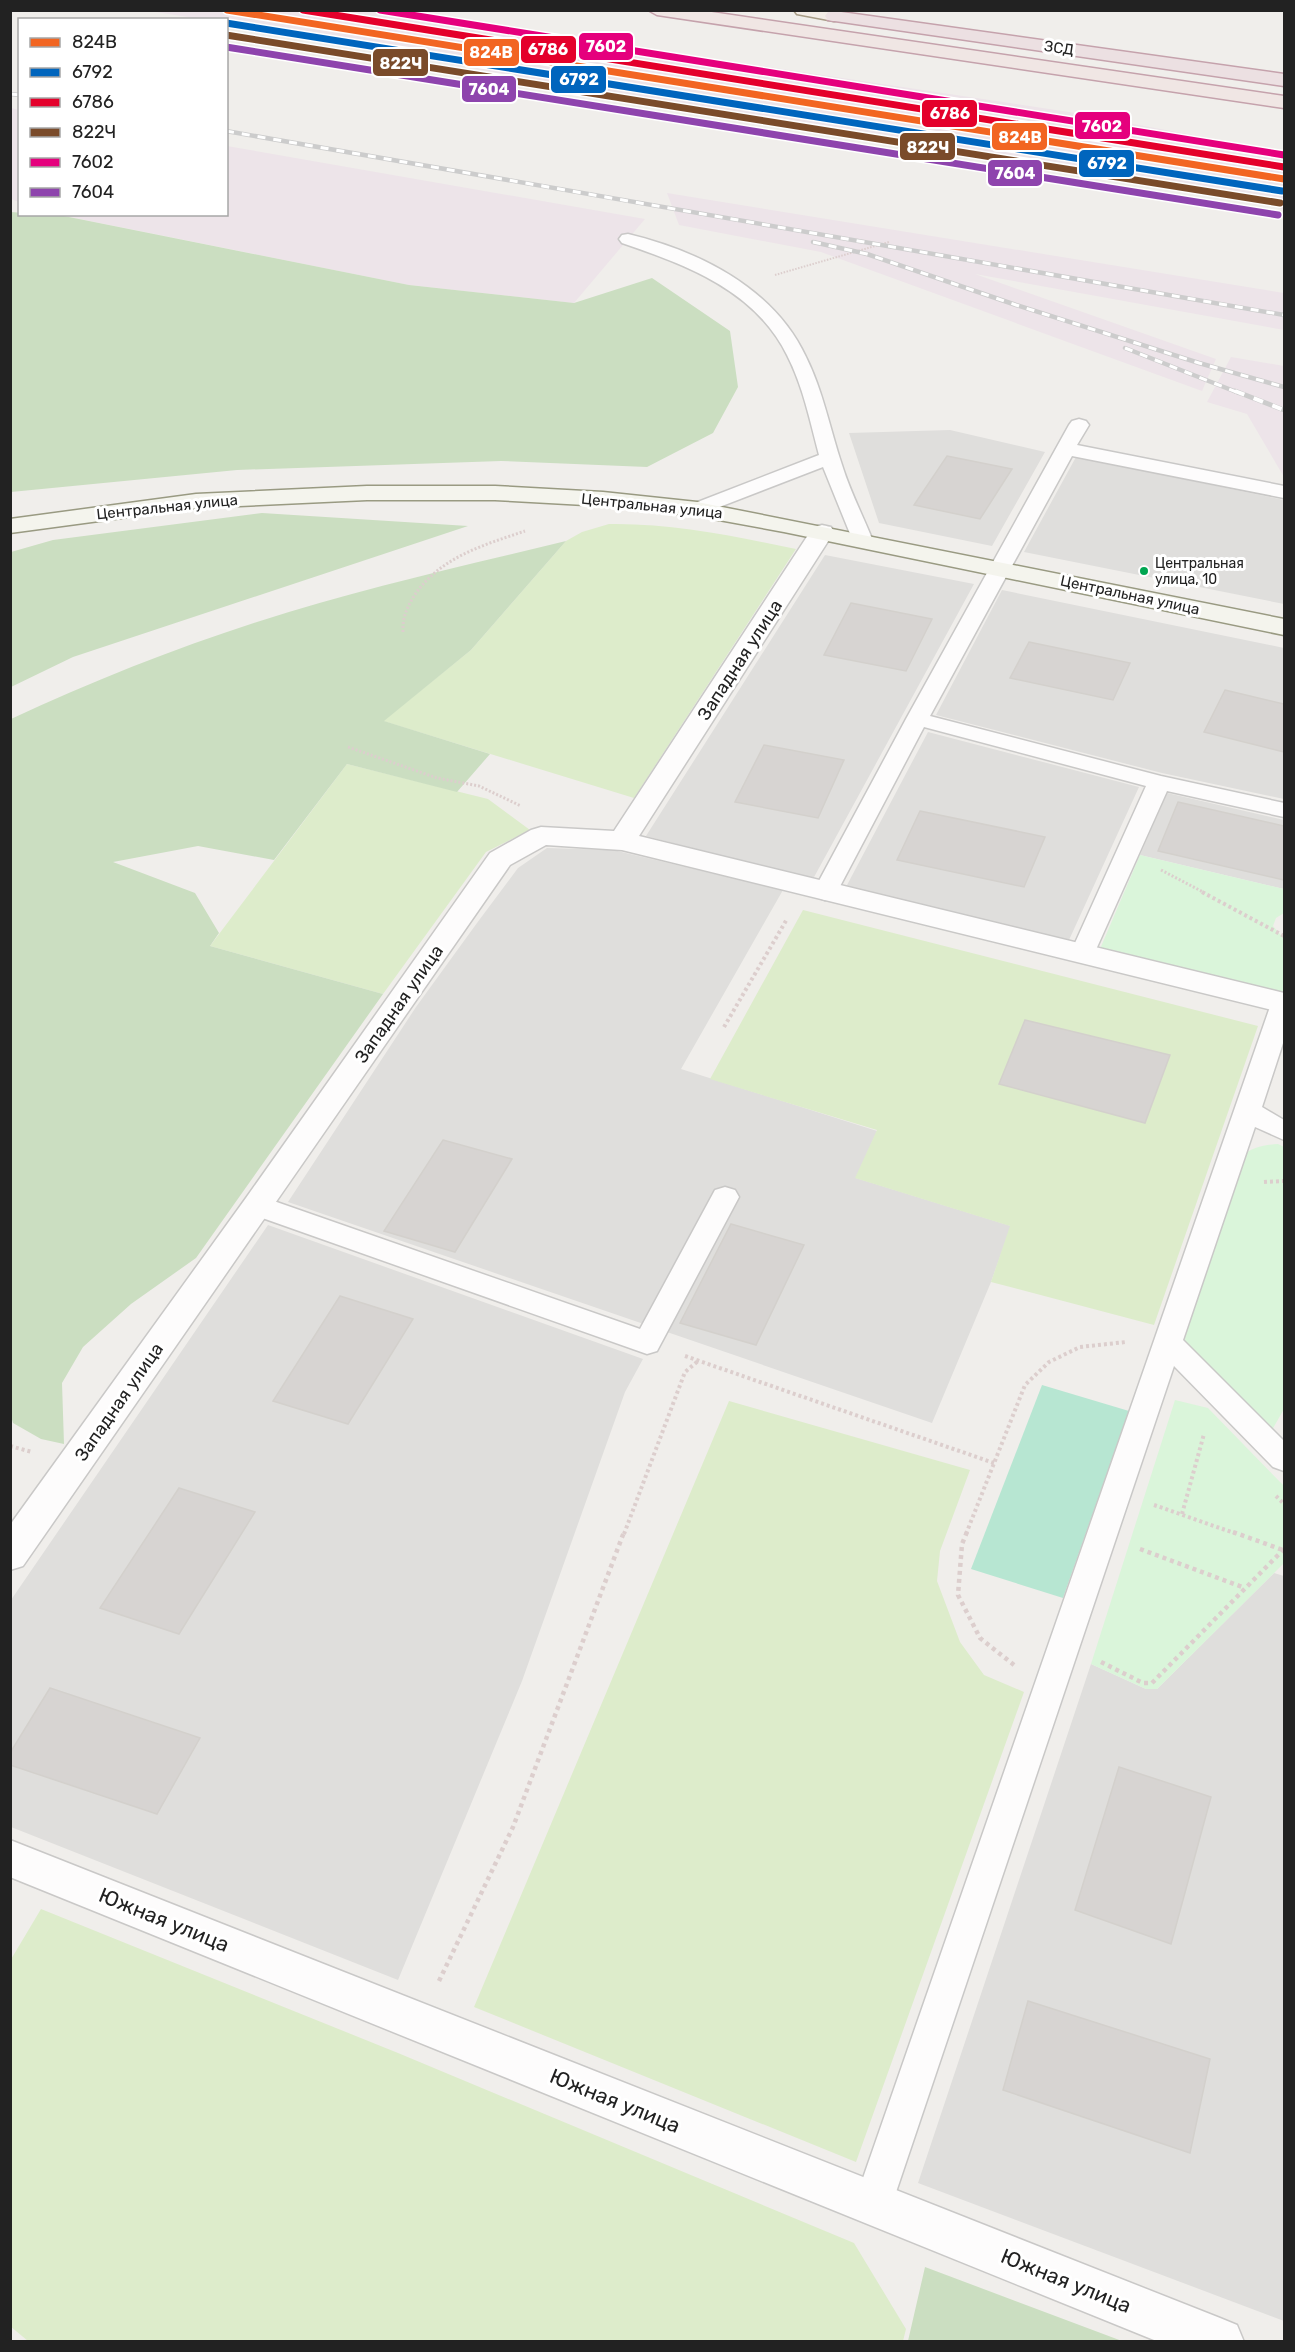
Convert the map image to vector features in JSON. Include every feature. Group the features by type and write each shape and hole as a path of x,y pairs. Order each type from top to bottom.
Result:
{"highway":[{"path":"657,10 1284,102"},
{"path":"794,10 834,16"},
{"name":"ЗСД","path":"834,16 1284,80"}],"main road":[{"path":"803,10 834,16"},
{"name":"Центральная улица","path":"10,526 196,501 367,493 495,493 615,500 698,508 1284,627"}],"street":[{"name":"Западная улица","path":"10,1555 258,1206 500,859 541,836 622,841 822,532"},
{"path":"622,841 1284,1003"},
{"name":"Южная улица","path":"10,1858 1220,2342"}],"lane":[{"path":"628,239 689,260 737,287 760,305 787,338 812,389 829,458 863,541"},
{"path":"815,890 917,719 1079,425"},
{"path":"1066,449 1284,492"},
{"path":"698,508 829,458"},
{"path":"917,719 1159,782 1284,810"},
{"path":"1082,954 1159,782"},
{"path":"873,2204 1284,1003"},
{"path":"1248,1111 1284,1131"},
{"path":"258,1206 647,1343 725,1197"},
{"path":"1169,1342 1284,1459"}],"path":[{"path":"737,287 836,257 852,255 889,242"},
{"path":"403,632 402,623 420,586 440,565 458,555"},
{"path":"348,747 437,778 479,786"},
{"path":"1124,861 1161,870 1284,936"},
{"path":"724,1027 815,890"},
{"path":"1053,1682 1010,1663 980,1638 958,1595 962,1544 1025,1385 1049,1362 1080,1347 1125,1342 1169,1342"},
{"path":"647,1343 994,1463"},
{"path":"419,2022 513,1827 685,1372 698,1361"},
{"path":"1182,1514 1206,1427"},
{"path":"1065,1645 1143,1683 1152,1683 1284,1549 1117,1494"},
{"path":"1103,1535 1245,1588"}],"shaded area":[{"path":"150,11 394,11 1069,112 1284,152 1284,209 793,126 228,24 228,18 194,18"},
{"path":"11,108 18,110 18,202 11,199"},
{"path":"228,146 645,219 574,303 409,285 65,216 228,216"},
{"path":"667,193 1284,293 1284,330 975,274 1216,359 1202,391 821,252 679,225"},
{"path":"1231,357 1284,366 1284,477 1247,414 1207,402"},
{"path":"950,430 1045,452 992,546 879,523 849,433"},
{"path":"1076,457 1284,500 1284,604 1024,552"},
{"path":"825,555 974,584 813,879 646,836"},
{"path":"1002,590 1284,648 1284,799 1162,773 936,715"},
{"path":"928,732 1139,787 1069,940 846,887"},
{"path":"1167,793 1284,820 1284,889 1140,855"},
{"path":"547,848 613,850 783,890 681,1069 877,1131 856,1178 1011,1226 991,1282 932,1423 288,1202 416,1007 477,923 518,868"},
{"path":"268,1225 643,1359 625,1392 522,1681 398,1980 11,1827 11,1600"},
{"path":"1274,1573 1284,1576 1284,2321 918,2183 1091,1664 1146,1689 1157,1689"}],"green space":[{"path":"11,212 18,213 18,216 64,216 409,285 574,303 652,278 730,331 738,387 713,433 647,467 501,461 237,470 11,492"},
{"path":"262,513 468,526 73,657 11,687 11,552 53,540"},
{"path":"609,524 680,528 796,549 634,798 383,721 471,650 566,541 582,532"},
{"path":"566,541 471,650 384,721 490,754 457,792 347,764 274,860 198,846 113,862 195,893 219,933 210,946 383,994 196,1258 131,1304 83,1347 62,1383 64,1444 41,1439 13,1423 10,1413 11,719 132,667 257,622 372,588"},
{"path":"347,764 488,799 530,830 486,852 383,994 210,946"},
{"path":"1140,855 1284,889 1284,913 1276,918 1273,926 1284,939 1284,994 1100,949"},
{"path":"803,910 1258,1026 1154,1325 991,1282 1010,1226 855,1178 877,1130 710,1079"},
{"path":"1278,1144 1284,1147 1284,1409 1272,1430 1180,1341 1241,1157 1258,1147"},
{"path":"1042,1385 1129,1411 1063,1598 971,1569"},
{"path":"1175,1400 1208,1408 1284,1486 1284,1563 1157,1689 1146,1689 1091,1664"},
{"path":"729,1401 970,1470 940,1551 937,1581 960,1642 984,1675 1024,1692 856,2162 474,2007"},
{"path":"41,1909 398,2053 854,2243 906,2329 903,2341 28,2341 10,2326 10,1961"},
{"path":"925,2267 1122,2341 908,2341"}],"building":[{"path":"947,456 1012,469 980,519 914,505"},
{"path":"851,603 932,619 906,671 824,655"},
{"path":"1029,642 1130,663 1113,700 1010,678"},
{"path":"1225,690 1284,704 1284,752 1204,732"},
{"path":"764,745 844,760 818,818 735,802"},
{"path":"1178,802 1284,826 1284,880 1158,851"},
{"path":"920,811 1045,837 1024,887 897,860"},
{"path":"1025,1020 1170,1055 1145,1123 999,1084"},
{"path":"443,1140 512,1159 455,1252 384,1231"},
{"path":"731,1224 804,1245 756,1345 680,1323"},
{"path":"340,1296 413,1319 348,1424 273,1401"},
{"path":"179,1488 255,1512 179,1634 100,1608"},
{"path":"50,1688 200,1738 157,1814 10,1765 10,1753"},
{"path":"1119,1767 1211,1797 1171,1944 1075,1910"},
{"path":"1028,2001 1210,2059 1190,2153 1003,2090"}],"railway":[{"path":"10,94 18,95"},
{"path":"228,131 1284,315"},
{"path":"813,242 867,254 1016,305 1199,363 1284,387"},
{"path":"1125,348 1239,393"},
{"path":"1235,391 1284,410"}],"transit line":[{"name":"824В","path":"227,10 1284,179"},
{"name":"6786","path":"303,10 1284,167"},
{"name":"7602","path":"380,10 1284,155"},
{"name":"6792","path":"228,23 1282,191"},
{"name":"822Ч","path":"228,35 1280,203"},
{"name":"7604","path":"228,47 1278,215"}],"place":[{"name":"Центральная улица, 10","path":"1144,571"}]}
